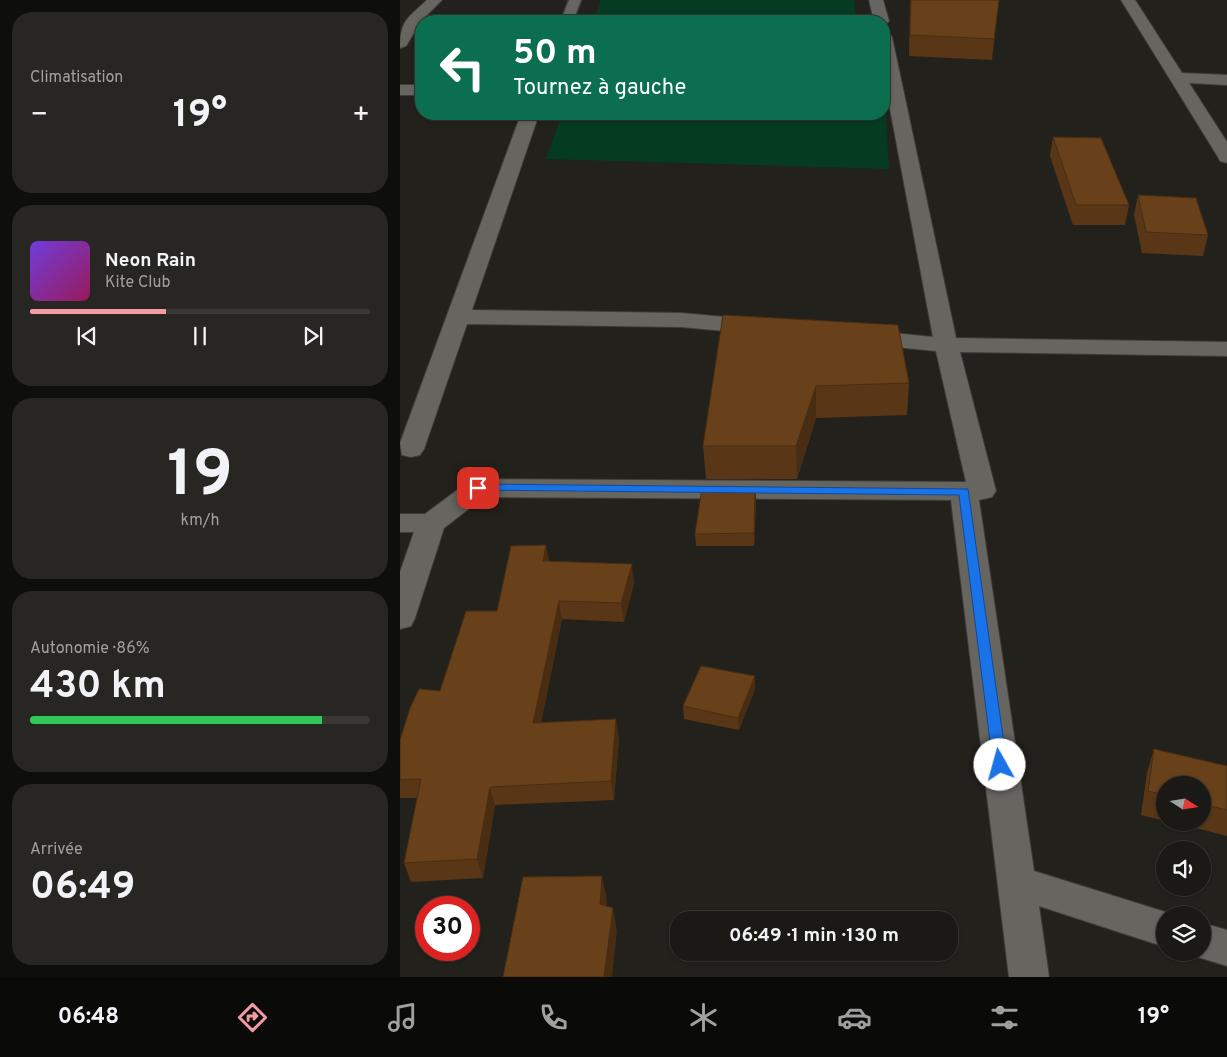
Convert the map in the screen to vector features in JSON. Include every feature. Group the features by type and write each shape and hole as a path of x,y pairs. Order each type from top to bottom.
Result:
{"street":[{"path":"420,15 435,0"},
{"path":"876,0 880,15"},
{"path":"1128,0 1227,156"},
{"path":"400,43 415,20"},
{"path":"400,618 431,523 478,488 982,491 946,345 890,67"},
{"path":"1178,78 1227,80"},
{"path":"400,90 415,90"},
{"path":"411,449 528,120"},
{"path":"458,317 681,320 780,329"},
{"path":"838,335 946,345 1227,350"},
{"path":"964,491 1029,977"},
{"path":"400,523 431,523"},
{"path":"1016,882 1156,926"},
{"path":"1211,944 1227,948"}],"lane":[{"path":"570,15 575,0"}],"green space":[{"path":"601,0 854,0 855,15 596,15"},
{"path":"560,120 886,120 889,169 546,159"}],"building":[{"path":"911,0 999,0 994,39 910,35"},
{"path":"1053,137 1101,138 1129,205 1076,205"},
{"path":"1138,195 1196,198 1208,235 1146,232"},
{"path":"723,315 898,325 909,383 816,386 796,446 703,446"},
{"path":"702,488 755,488 754,533 695,534"},
{"path":"546,545 543,561 632,564 621,603 559,601 533,723 616,719 611,781 490,787 477,859 404,863 421,779 400,780 400,740 410,708 419,689 440,691 466,611 497,611 511,546"},
{"path":"701,666 755,676 738,718 683,706"},
{"path":"1154,749 1227,766 1227,810 1211,806 1211,776 1156,776 1156,793 1148,791"},
{"path":"602,876 600,904 613,908 604,977 503,977 523,877"}],"route":[{"path":"478,488 964,491 1000,765"}]}
